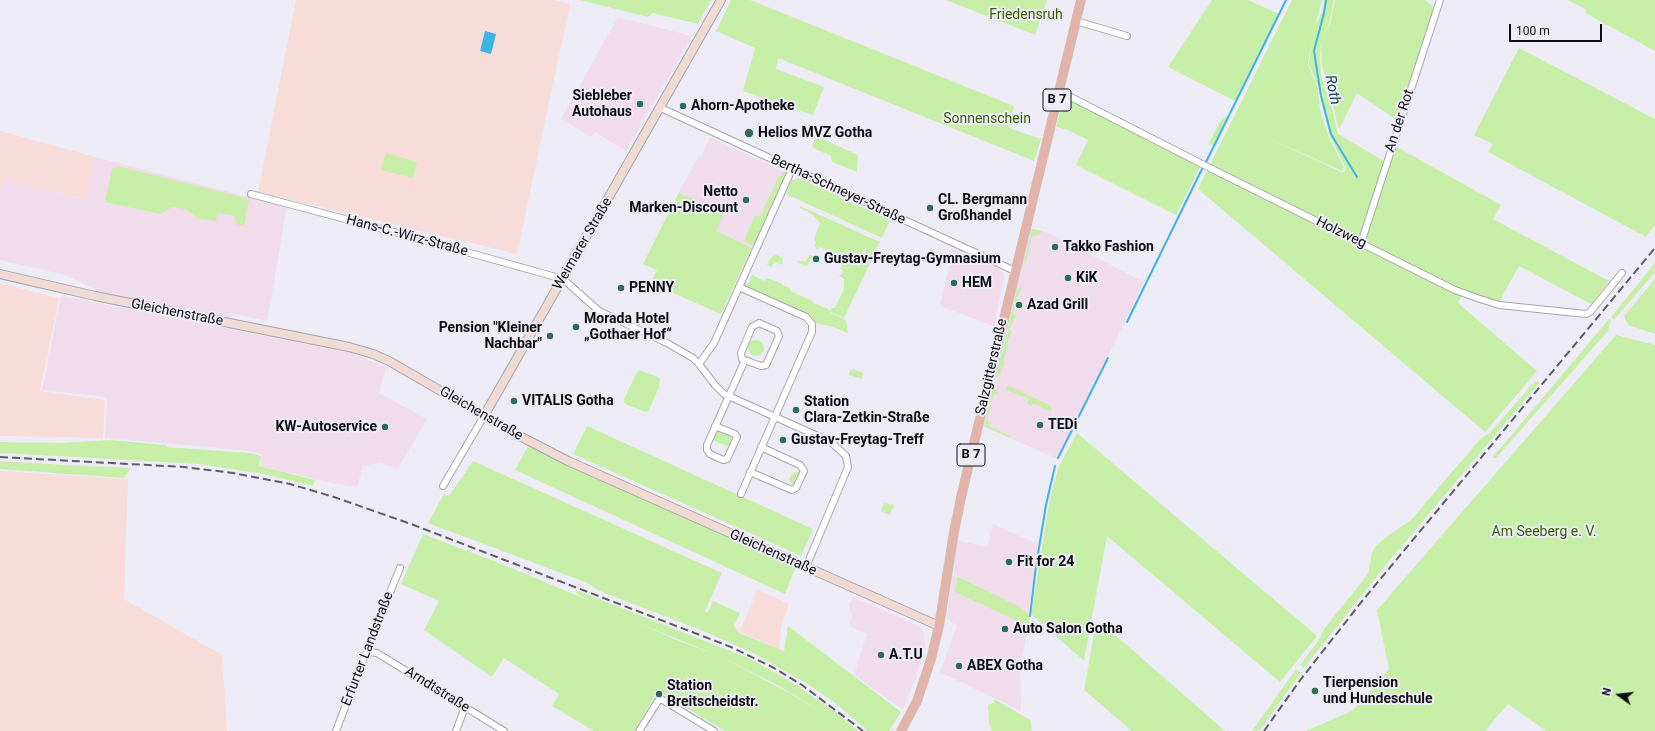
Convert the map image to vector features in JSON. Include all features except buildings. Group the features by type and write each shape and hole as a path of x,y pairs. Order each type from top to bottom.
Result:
{"main road":[{"name":"Salzgitterstraße","path":"901,731 922,690 931,660 939,626 959,506 1081,0"}],"street":[{"name":"Weimarer Straße","path":"443,486 563,280 721,0"},
{"name":"An der Rot","path":"1361,243 1440,0"},
{"path":"1076,21 1127,36"},
{"name":"Holzweg","path":"1059,91 1215,171 1455,290 1500,305 1586,314 1590,312 1622,273"},
{"name":"Bertha-Schneyer-Straße","path":"661,108 1015,271"},
{"path":"699,364 714,343 792,169"},
{"name":"Hans-C.-Wirz-Straße","path":"251,194 420,239 563,280"},
{"name":"Gleichenstraße","path":"0,274 95,296 363,351 389,361 484,416 568,461 939,626"},
{"path":"563,280 599,311 667,342 685,352 699,364 715,385 729,397 831,442 844,453 848,462 846,475 806,567"},
{"path":"739,287 806,317 812,324 812,332 741,494"},
{"path":"759,323 777,331 779,336 766,365 761,366 745,360 742,359 741,353 752,327 755,324 759,323"},
{"path":"715,426 735,434 737,437 727,460 723,460 710,454 706,445 745,360"},
{"path":"750,472 792,490 796,488 804,471 800,465 761,448"},
{"name":"Erfurter Landstraße","path":"336,731 365,655 369,652 368,646 400,568"},
{"name":"Arndtstraße","path":"369,652 377,653 504,731"},
{"path":"639,731 658,701 661,699 714,731"},
{"path":"456,731 465,707"}],"shaded area":[{"path":"296,0 554,0 570,4 517,254 258,192"},
{"path":"618,17 692,36 626,151 595,132 591,137 561,119"},
{"path":"0,131 95,157 86,199 3,181 0,196"},
{"path":"710,137 786,173 764,227 750,251 709,231 718,211 679,192 699,156 701,157"},
{"path":"95,157 287,207 267,321 234,314 227,319 103,293 65,275 0,260 0,196 3,181 85,199"},
{"path":"1030,228 1049,233 1144,282 1058,459 982,426"},
{"name":"HEM","path":"953,248 999,269 1005,275 994,326 940,306"},
{"path":"0,283 59,298 40,391 105,400 103,438 0,436"},
{"path":"61,296 351,353 386,367 379,393 427,419 398,469 380,463 363,466 357,487 336,484 260,466 262,455 251,451 105,438 107,397 42,390"},
{"path":"0,471 128,479 124,599 222,655 227,731 0,731"},
{"path":"993,524 1038,544 1030,608 1032,609 1020,670 1021,711 940,672 957,626 947,619 952,575 990,591 957,576 954,571 957,540 987,547"},
{"path":"758,590 789,604 781,628 779,649 739,632"},
{"path":"853,597 922,628 925,648 916,677 903,710 854,675 867,634 849,626 852,616 849,605"}],"green space":[{"path":"580,0 711,0 698,24 652,13 648,17"},
{"name":"Sonnenschein","path":"731,0 750,0 1014,106 1009,128 1041,139 1034,161 778,58 776,69 824,87 813,115 743,91 755,48 716,31"},
{"name":"Friedensruh","path":"946,0 1047,0 1035,35"},
{"path":"1212,0 1248,0 1279,14 1235,101 1168,67"},
{"path":"1292,0 1322,0 1315,26 1323,10 1324,0 1334,0 1329,24 1323,37 1330,24 1335,0 1425,0 1434,7 1398,121 1357,93 1339,129 1322,65 1321,43 1321,74 1325,90 1329,95 1338,134 1389,164 1395,146 1501,205 1493,219 1609,281 1591,304 1519,266 1499,302 1462,296 1458,303 1537,371 1485,432 1198,189","holes":["1312,38 1309,64 1318,86 1329,134 1346,169 1343,173 1266,137 1342,171 1344,168 1328,135 1320,110 1318,89 1308,64"]},
{"path":"1567,0 1655,0 1655,51 1585,13 1587,10"},
{"path":"1519,48 1655,119 1655,225 1646,237 1488,152 1493,144 1474,135"},
{"path":"1064,97 1200,167 1176,215 1076,165 1088,140 1068,130 1056,127"},
{"path":"1227,115 1225,125 1216,146 1209,143 1219,123"},
{"path":"816,136 858,155 857,172 832,162 831,156 813,148 812,146"},
{"path":"386,153 417,162 413,178 381,170"},
{"path":"118,166 249,199 244,226 236,224 235,216 217,213 216,221 199,219 185,209 172,207 160,214 105,202 112,169"},
{"path":"784,170 786,175 764,227 753,246 744,241 755,215 760,217 779,176 781,176"},
{"path":"799,178 890,220 882,238 786,194 791,181"},
{"path":"679,192 718,211 720,208 723,209 721,215 723,216 716,231 752,248 721,314 650,283 657,270 643,264"},
{"path":"800,206 880,242 844,318 832,313 831,311 831,313 846,320 848,333 833,327 816,323 810,315 743,285 743,283 748,284 752,275 765,281 767,278 783,284 782,285 791,289 790,291 813,301 813,303 831,310 831,308 835,308 844,289 844,279 839,276 843,273 842,269 840,268 842,266 842,262 833,258 834,255 859,266 867,248 865,248 858,264 820,247 817,250 814,239 820,223 811,213 800,208"},
{"path":"1032,229 1042,231 1039,235 1032,236 1025,265 1024,261"},
{"path":"776,255 783,258 782,265 774,261 772,267 767,265 771,257"},
{"path":"809,255 812,257 808,265 806,266 798,263 797,261 806,261"},
{"path":"1655,263 1655,272 1614,320 1611,317"},
{"path":"1655,279 1655,334 1628,325 1624,316"},
{"path":"1022,285 1013,314 1016,316 1009,330 1012,332 1007,341 1008,347 1003,361 1005,362 997,379 996,377 1017,290"},
{"path":"1609,319 1611,321 1608,331 1496,458 1492,458"},
{"name":"Am Seeberg e. V.","path":"1616,335 1655,345 1655,731 1546,731 1508,704 1485,731 1306,731 1352,711 1389,669 1377,610"},
{"path":"756,340 763,345 764,348 759,355 756,356 749,351 748,348 753,341"},
{"path":"853,369 863,373 862,379 849,375 849,371"},
{"path":"639,370 658,377 660,380 659,387 649,410 646,412 627,405 624,402 624,399"},
{"path":"1536,380 1539,383 1386,565 1304,668 1300,665 1319,640 1324,629 1368,574 1372,553 1375,547 1383,539 1411,520 1481,438 1489,434"},
{"path":"1010,386 1051,406 1051,412 1033,403 1032,406 1027,404 1029,399 1007,390 1005,396 1007,387"},
{"path":"993,389 997,390 999,395 994,394 987,420 990,422 989,426 1011,436 1010,438 984,426"},
{"path":"587,426 813,529 801,556 573,454"},
{"path":"719,432 731,437 732,441 730,445 727,446 714,441 713,438 716,433"},
{"path":"1077,433 1317,636 1280,682 1107,536 1084,661 1031,614 1050,498 1059,466"},
{"path":"110,440 166,445 167,447 249,453 261,456 259,466 315,480 313,486 263,474 199,464 0,453 0,442 62,443"},
{"path":"528,446 795,568 785,594 515,470"},
{"path":"0,461 131,468 124,478 0,469"},
{"path":"473,461 722,573 705,611 708,613 713,601 740,613 735,624 733,624 739,633 784,651 788,626 901,712 889,731 868,731 834,702 809,685 755,654 701,630 602,592 585,582 428,523 444,494 449,496"},
{"path":"800,472 794,485 789,479 793,473"},
{"path":"884,503 894,505 889,515 881,511"},
{"path":"423,534 499,563 590,601 576,593 576,590 748,658 799,687 838,714 858,731 725,731 658,691 634,731 594,731 552,706 559,694 504,658 492,677 424,630 439,601 401,584","holes":["639,623 677,639 717,655 674,639","720,656 779,686 828,716 791,694"]},
{"path":"957,576 1019,607 1030,615 1028,626 955,592"},
{"path":"1096,623 1103,626 1122,641 1225,731 1132,731 1084,690"},
{"path":"1296,669 1301,673 1259,731 1252,731"},
{"path":"994,699 1030,720 1032,731 992,731 989,723 988,705 994,703"}],"water":[{"path":"485,31 496,34 491,54 480,51"}],"waterway":[{"path":"1206,162 1286,0"},
{"name":"Roth","path":"1326,0 1314,51 1321,96 1331,134 1357,177"},
{"path":"1127,322 1202,169"},
{"path":"1058,458 1108,358"},
{"path":"1030,616 1046,505 1055,466"}],"railway":[{"path":"1264,731 1301,679 1363,600 1655,248"},
{"path":"0,457 184,467 233,473 290,484 334,497 411,524 731,647 774,668 802,685 863,731"}],"place":[{"name":"Siebleber Autohaus","path":"640,104"},
{"name":"Ahorn-Apotheke","path":"683,106"},
{"name":"Helios MVZ Gotha","path":"749,133"},
{"name":"Netto Marken-Discount","path":"746,200"},
{"name":"CL. Bergmann Großhandel","path":"930,208"},
{"name":"Takko Fashion","path":"1055,247"},
{"name":"Gustav-Freytag-Gymnasium","path":"816,259"},
{"name":"KiK","path":"1068,278"},
{"name":"HEM","path":"954,283"},
{"name":"PENNY","path":"621,288"},
{"name":"Azad Grill","path":"1019,305"},
{"name":"Morada Hotel „Gothaer Hof“","path":"576,327"},
{"name":"Pension \"Kleiner Nachbar\"","path":"550,336"},
{"name":"VITALIS Gotha","path":"514,401"},
{"name":"Station Clara-Zetkin-Straße","path":"796,410"},
{"name":"TEDi","path":"1040,425"},
{"name":"KW-Autoservice","path":"385,427"},
{"name":"Gustav-Freytag-Treff","path":"783,440"},
{"name":"Fit for 24","path":"1009,562"},
{"name":"Auto Salon Gotha","path":"1005,629"},
{"name":"A.T.U","path":"881,655"},
{"name":"ABEX Gotha","path":"959,666"},
{"name":"Tierpension und Hundeschule","path":"1315,691"},
{"name":"Station Breitscheidstr.","path":"659,694"}]}
